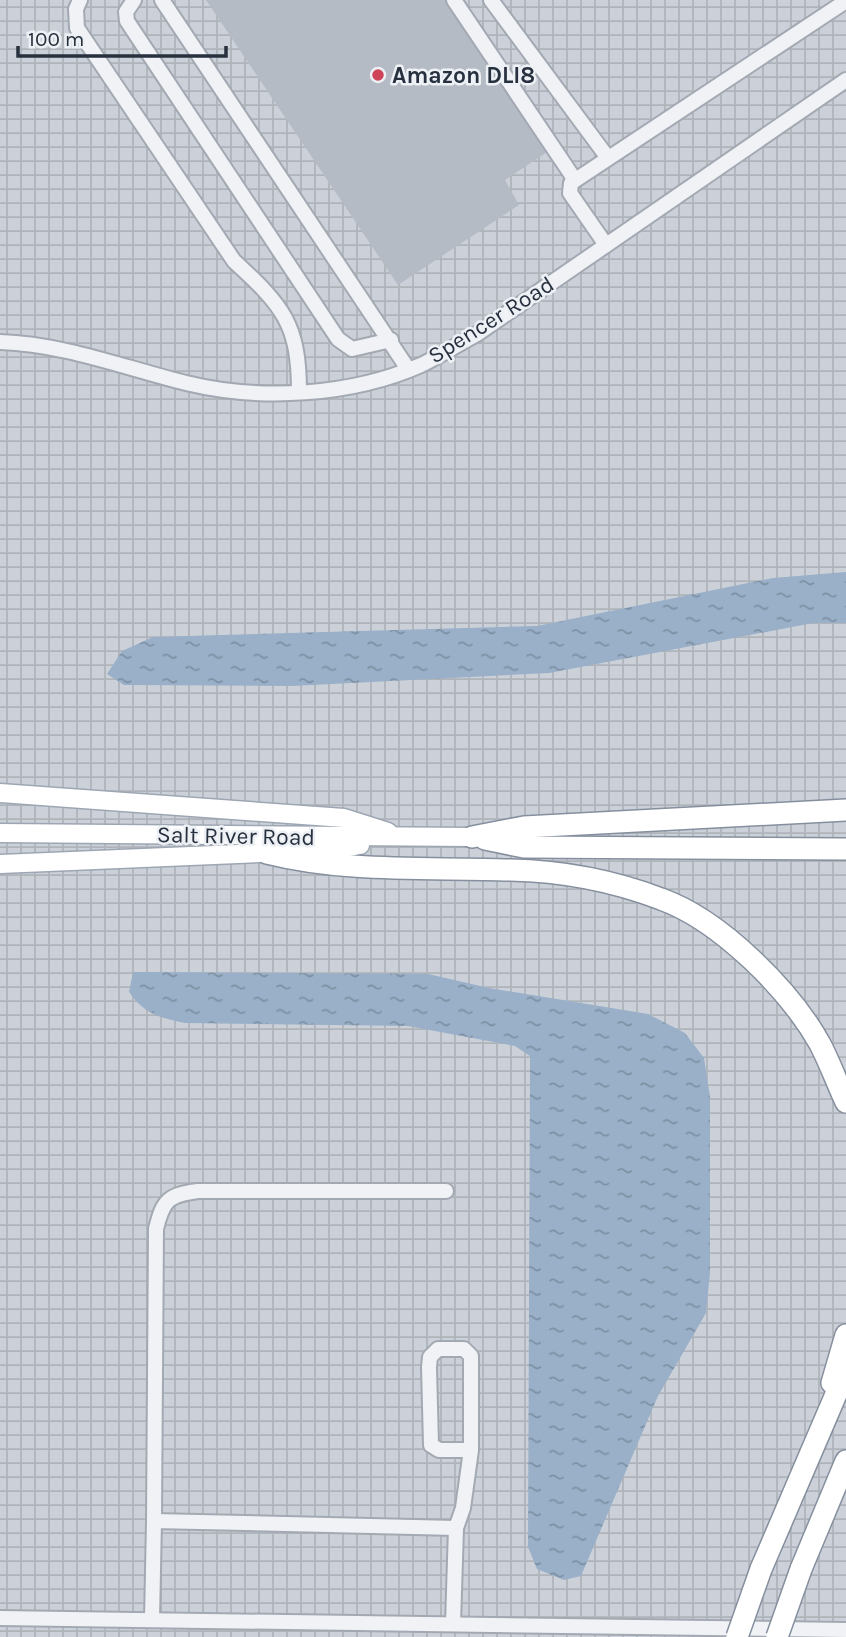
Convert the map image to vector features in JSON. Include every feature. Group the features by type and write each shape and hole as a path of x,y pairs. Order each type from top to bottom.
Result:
{"highway":[{"path":"472,837 524,827 846,810"},
{"path":"472,837 524,847 846,849"},
{"path":"267,853 310,864 374,869 511,870 569,874 663,899 719,932 775,982 819,1043 846,1102"},
{"path":"819,1429 846,1335"},
{"path":"737,1637 761,1569 846,1371"},
{"path":"777,1637 801,1569 846,1461"}],"main road":[{"path":"0,793 90,797 344,818 405,837"},
{"name":"Salt River Road","path":"0,833 472,837"},
{"path":"0,864 332,850 405,837"}],"street":[{"path":"80,0 76,9 77,28 234,261 264,289 290,324 297,345 299,392"},
{"path":"134,0 126,12 127,21 338,339 352,349 391,340"},
{"path":"162,0 408,369"},
{"path":"454,0 575,180"},
{"path":"491,0 608,158"},
{"path":"606,245 570,193 571,183 846,1"},
{"name":"Spencer Road","path":"0,342 31,343 216,388 246,392 299,392 363,383 408,369 477,334 846,80"},
{"path":"152,1620 156,1229 165,1202 177,1194 198,1191 446,1191"},
{"path":"453,1624 456,1528 463,1508 471,1450 471,1356 464,1349 439,1349 430,1357 429,1367 431,1445 439,1450 471,1450"},
{"path":"154,1521 456,1528"},
{"path":"0,1618 846,1630"}],"shaded area":[{"path":"0,0 846,0 846,1637 0,1637"}],"water":[{"path":"846,572 846,623 813,623 549,673 292,686 124,685 107,674 122,651 153,637 537,626 773,578"},
{"path":"133,972 428,974 489,988 648,1014 685,1033 704,1058 710,1097 710,1273 706,1313 658,1396 581,1576 564,1580 537,1569 528,1547 530,1056 515,1046 408,1026 185,1023 160,1017 141,1005 129,992"}],"building":[{"name":"Amazon DLI8","path":"206,0 449,0 550,150 505,180 519,205 398,285"}],"place":[{"name":"Amazon DLI8","path":"378,75"}]}
